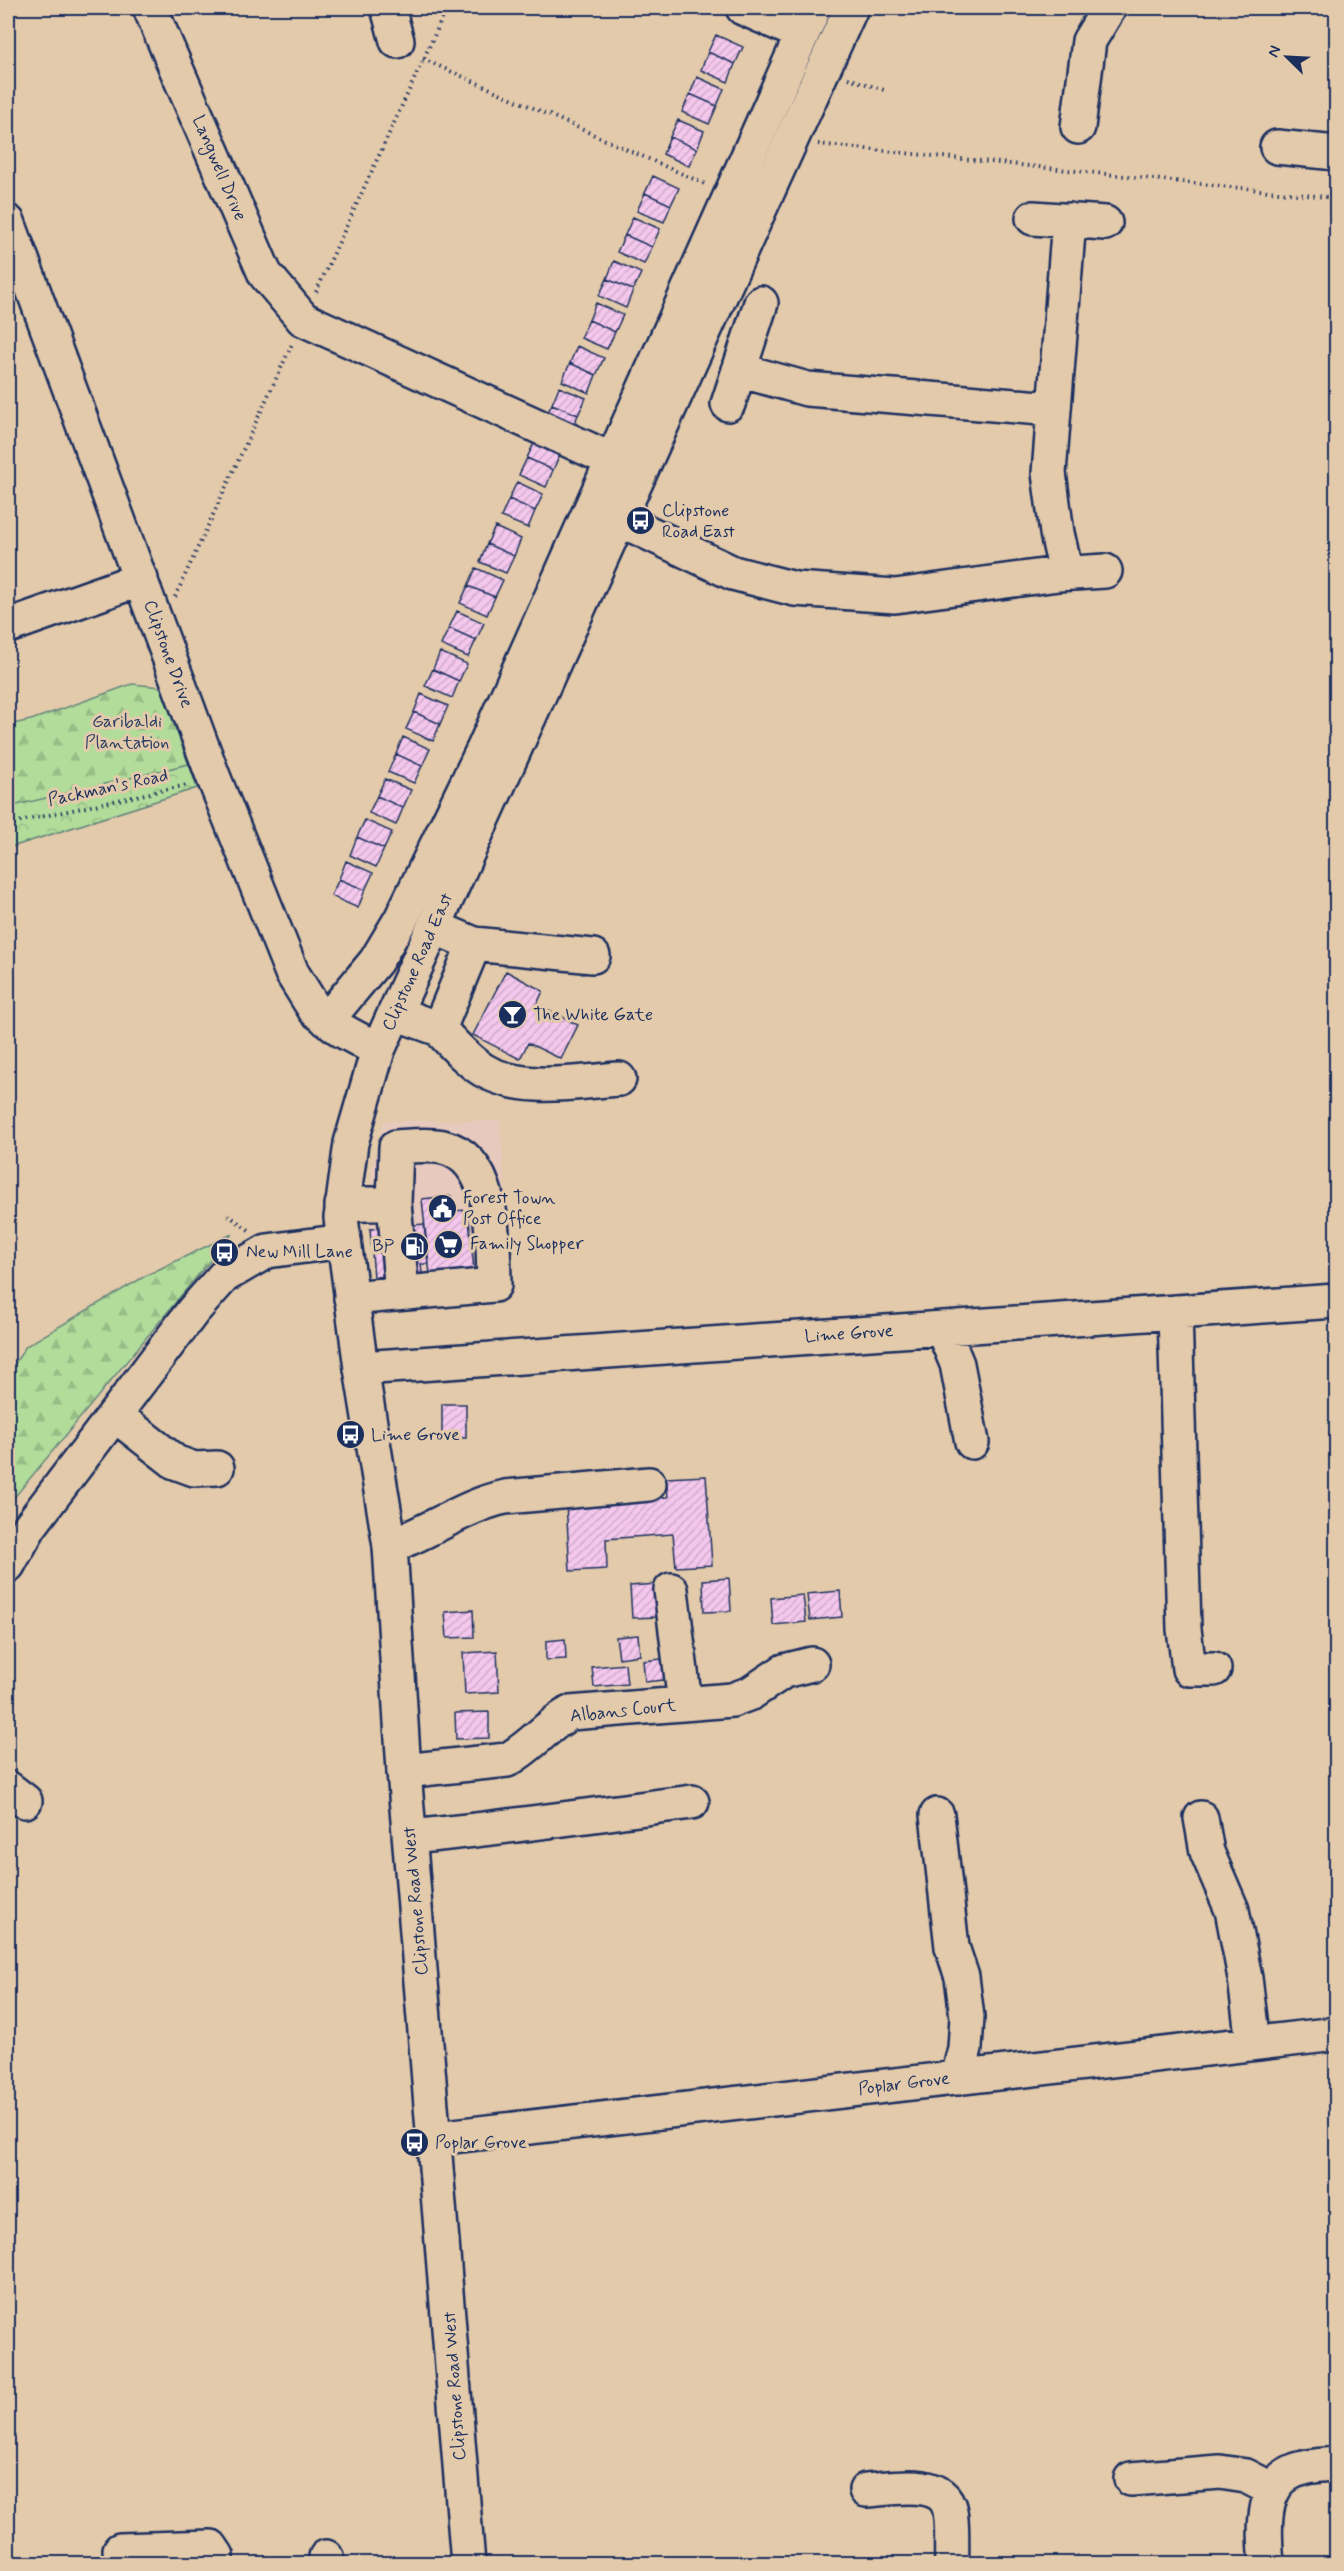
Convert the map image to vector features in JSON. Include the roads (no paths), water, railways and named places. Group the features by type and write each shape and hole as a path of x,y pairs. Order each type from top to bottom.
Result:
{"street":[{"name":"Langwell Drive","path":"150,8 265,274 303,319 612,460"},
{"path":"388,8 410,50"},
{"path":"742,8 808,21"},
{"name":"Clipstone Road East","path":"344,1241 342,1205 351,1143 378,1050 821,69 851,8"},
{"path":"1078,127 1089,41 1109,8"},
{"name":"Clipstone Road East","path":"327,1020 376,961 401,919 484,748 808,21"},
{"path":"1277,147 1336,153"},
{"path":"1033,218 1105,223"},
{"path":"1066,573 1057,533 1049,473 1069,220"},
{"name":"Clipstone Drive","path":"8,222 213,776 292,974 315,1010 327,1020 378,1050"},
{"path":"728,404 761,303"},
{"path":"739,370 807,390 1053,409"},
{"path":"619,519 733,573 795,589 895,596 1066,573 1105,571"},
{"path":"8,626 141,579"},
{"path":"434,927 474,944 593,956"},
{"path":"439,1029 474,944"},
{"path":"394,1013 439,1029 483,1070 510,1080 542,1084 619,1079"},
{"path":"351,1298 494,1285 490,1216 478,1174 471,1163 459,1153 442,1147 396,1147 394,1203 402,1293"},
{"path":"342,1205 394,1203"},
{"path":"8,1565 30,1526 193,1311 224,1276 267,1251 344,1241"},
{"name":"Clipstone Road West","path":"344,1241 361,1368 390,1546 404,1771 436,2138 468,2564"},
{"name":"Lime Grove","path":"361,1368 1336,1301"},
{"path":"1175,1312 1184,1629 1189,1669 1214,1669"},
{"path":"942,1328 957,1364 972,1442"},
{"path":"115,1415 175,1462 194,1469 217,1468"},
{"path":"390,1546 421,1535 486,1501 649,1484"},
{"path":"671,1590 685,1704"},
{"name":"Albans Court","path":"404,1771 507,1760 522,1752 553,1722 570,1713 732,1700 751,1693 783,1671 812,1664"},
{"path":"410,1837 528,1825 568,1817 692,1802"},
{"path":"937,1815 952,1947 962,1977 967,2017 965,2048 958,2078"},
{"path":"1201,1818 1207,1851 1232,1910 1253,2043"},
{"name":"Poplar Grove","path":"436,2138 1336,2034"},
{"path":"1267,2564 1264,2526 1266,2508 1273,2490 1283,2479 1301,2468 1336,2464"},
{"path":"1131,2479 1220,2472 1246,2476 1273,2490"},
{"path":"866,2490 924,2487 940,2494 950,2508 952,2564"},
{"path":"120,2550 210,2547 217,2556 217,2564"}],"place":[{"name":"Clipstone Road East","path":"641,521"},
{"name":"The White Gate","path":"512,1015"},
{"name":"Forest Town Post Office","path":"442,1208"},
{"name":"Family Shopper","path":"449,1244"},
{"name":"BP","path":"415,1246"},
{"name":"New Mill Lane","path":"225,1252"},
{"name":"Lime Grove","path":"350,1435"},
{"name":"Poplar Grove","path":"414,2143"}],"park label":[{"name":"Garibaldi Plantation","path":"127,732"}]}
